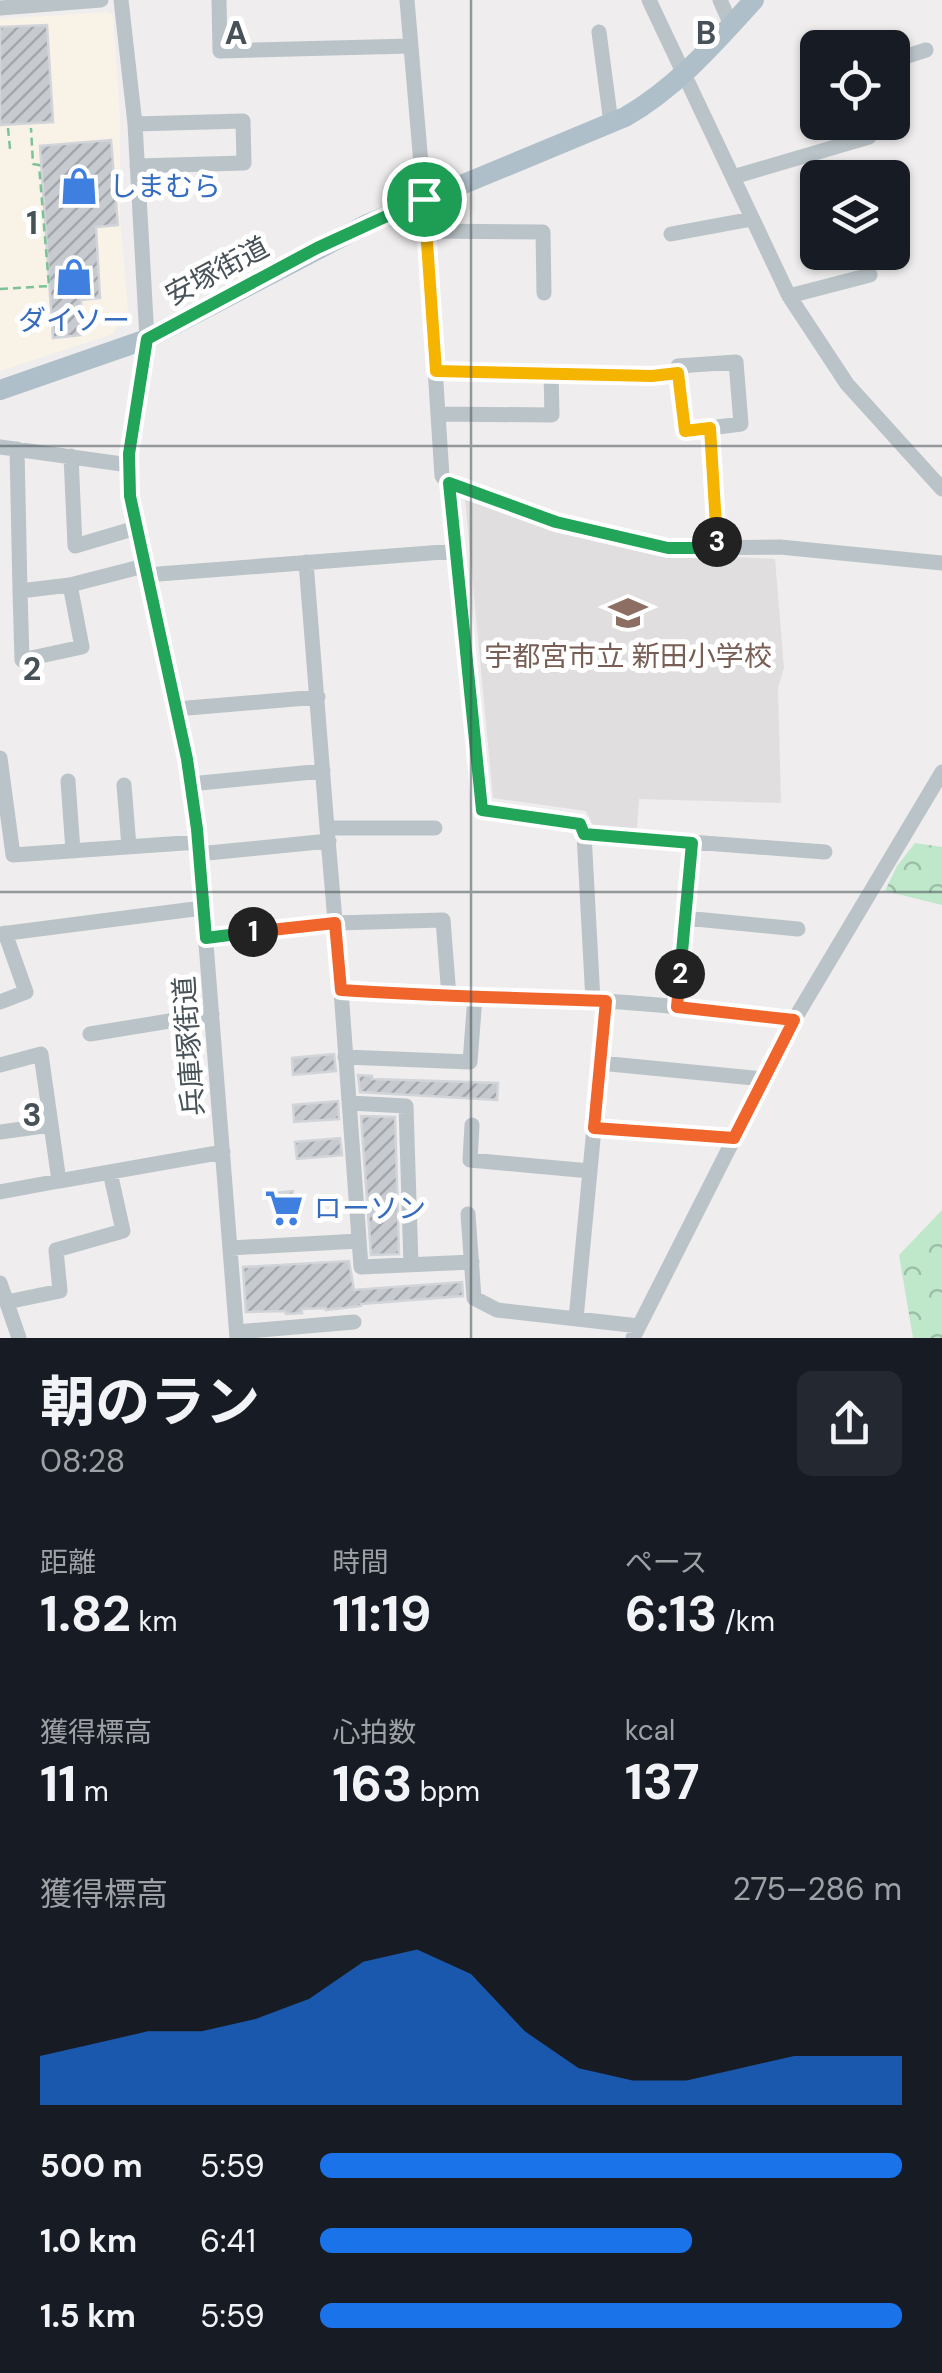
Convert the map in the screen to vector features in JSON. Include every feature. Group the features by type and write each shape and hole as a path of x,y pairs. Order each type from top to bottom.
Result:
{"main road":[{"name":"安塚街道","path":"0,390 147,339 317,248 648,104 684,74 754,0"}],"street":[{"path":"0,8 101,0"},
{"name":"兵庫塚街道","path":"121,0 134,124 147,339 129,465 130,496 190,784 237,1335"},
{"path":"219,0 220,51 411,46"},
{"path":"407,0 442,476 449,483 556,522 668,548 780,547 942,563"},
{"path":"650,0 789,296 847,384 942,489"},
{"path":"720,0 731,25"},
{"path":"599,32 611,122"},
{"path":"910,55 926,50"},
{"path":"134,124 242,121 244,163 137,166"},
{"path":"733,178 857,140"},
{"path":"671,234 752,219"},
{"path":"426,232 544,232 544,293"},
{"path":"789,296 870,275"},
{"path":"736,362 741,424 710,428 685,431 678,366 736,362"},
{"path":"436,371 652,376 678,373"},
{"path":"439,414 552,415 552,373"},
{"path":"710,428 718,548"},
{"path":"0,447 129,465"},
{"path":"17,449 22,660 82,647 70,585"},
{"path":"71,456 74,546 136,528"},
{"path":"449,483 482,810 580,824 584,834 600,1001 600,1063 576,1319"},
{"path":"20,591 145,570 456,551"},
{"path":"306,562 361,1267 472,1262"},
{"path":"176,709 318,696"},
{"path":"0,758 13,855 129,847 198,848 328,834 435,828"},
{"path":"190,784 323,772"},
{"path":"468,1214 474,1298 497,1310 576,1319 636,1332 794,1020 942,772"},
{"path":"68,780 72,850"},
{"path":"124,786 129,847"},
{"path":"584,834 825,852"},
{"path":"677,1007 692,843"},
{"path":"0,1002 26,992 3,933 202,908"},
{"path":"685,918 798,930"},
{"path":"206,938 335,923 443,920 449,997"},
{"path":"341,990 600,1001 794,1020"},
{"path":"346,1057 470,1062 475,997"},
{"path":"90,1034 212,1014"},
{"path":"0,1065 41,1054 59,1181"},
{"path":"600,1063 764,1078"},
{"path":"349,1103 406,1106 412,1265"},
{"path":"0,1132 51,1125"},
{"path":"472,1125 470,1160 590,1172"},
{"path":"594,1128 734,1138"},
{"path":"0,1192 222,1152"},
{"path":"6,1302 60,1291 56,1250 123,1232 110,1172"},
{"path":"230,1248 359,1241"},
{"path":"0,1284 19,1338"},
{"path":"237,1335 354,1322"}],"path":[{"path":"8,128 10,149"},
{"path":"0,289 48,286 39,164 33,164 31,128"}],"shaded area":[{"path":"107,12 113,15 120,119 120,216 128,310 113,334 0,371 0,19"},
{"name":"宇都宮市立 新田小学校","path":"465,499 554,528 654,553 775,559 784,668 778,688 781,803 639,799 637,829 594,828 586,811 493,798"}],"green space":[{"path":"915,843 942,847 942,905 885,891 897,866"},
{"path":"942,1210 942,1338 913,1338 899,1255"}],"building":[{"path":"47,25 53,122 0,125 0,27"},
{"path":"111,140 118,225 96,227 100,298 81,300 82,335 53,338 40,146"},
{"path":"334,1054 336,1071 293,1075 292,1058"},
{"path":"358,1075 372,1079 498,1083 497,1100 360,1092"},
{"path":"338,1101 339,1119 294,1122 293,1105"},
{"path":"361,1116 395,1117 399,1254 371,1255"},
{"path":"340,1138 342,1155 297,1159 295,1142"},
{"name":"ローソン","path":"293,1191 295,1223 275,1224 273,1193"},
{"path":"349,1261 354,1290 462,1282 463,1296 301,1309 302,1313 246,1312 243,1267"}],"place":[{"name":"しまむら","path":"79,186"},
{"name":"ダイソー","path":"74,277"},
{"name":"宇都宮市立 新田小学校","path":"628,613"},
{"name":"ローソン","path":"284,1208"}],"route":[{"path":"424,199 436,371 652,376 678,373 685,431 710,428 718,548 668,548 556,522 449,483 482,810 580,824 584,834 692,843 677,1007 794,1020 734,1138 594,1128 606,1001 341,990 335,923 206,938 187,759 128,476 147,339 317,248 424,199"}]}
